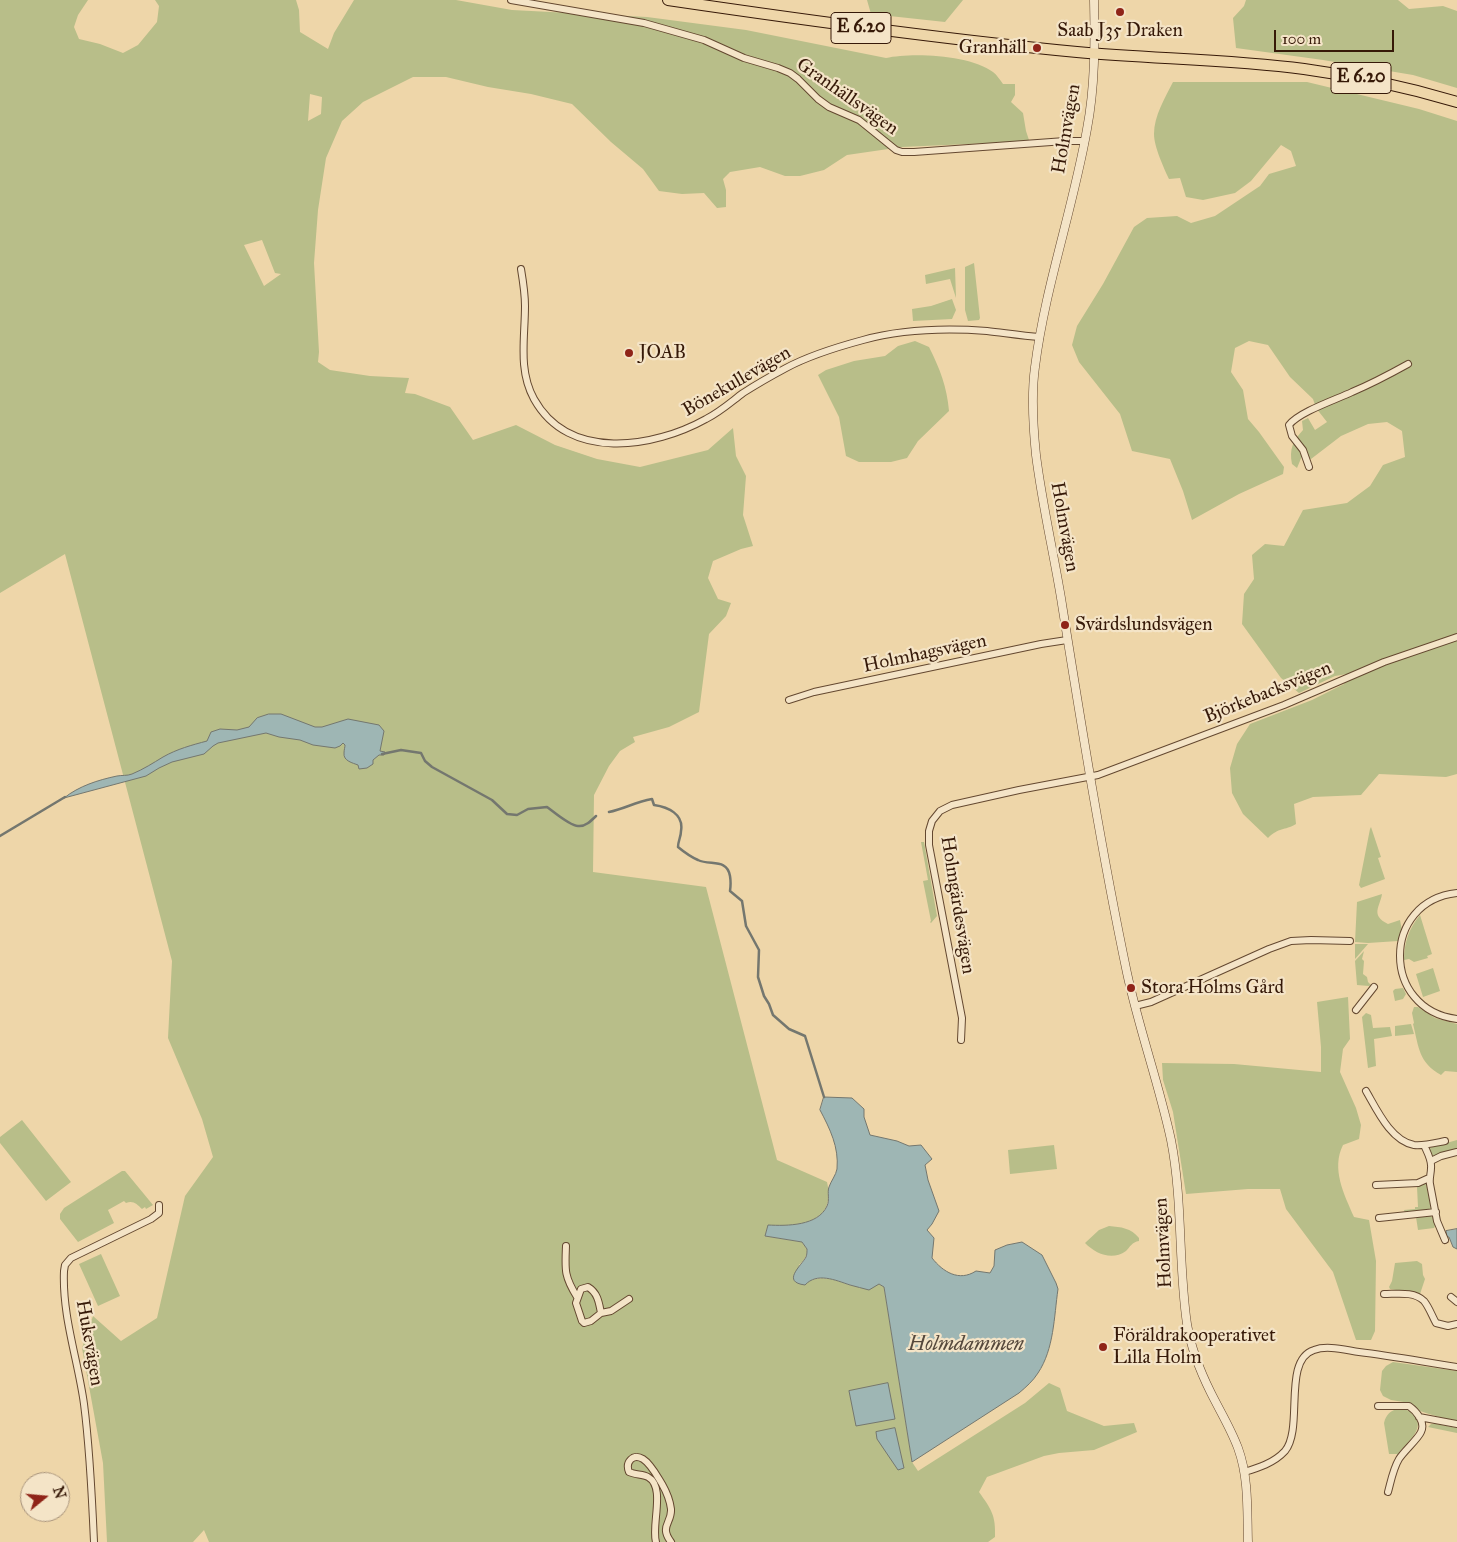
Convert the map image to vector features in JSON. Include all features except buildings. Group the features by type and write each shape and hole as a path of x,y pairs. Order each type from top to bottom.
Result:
{"highway":[{"name":"E 6.20","path":"668,0 910,34 1094,54 1303,69 1392,84 1457,102"}],"street":[{"name":"Granhällsvägen","path":"511,0 644,23 704,40 744,58 778,68 798,79 828,107 859,120 896,150 902,152 1085,141"},
{"name":"Holmvägen","path":"1094,0 1094,54 1089,118 1040,337 1033,396 1035,447 1089,776 1114,904 1135,1006 1160,1092 1172,1148 1184,1298 1190,1340 1205,1380 1235,1439 1244,1472 1248,1542"},
{"name":"Bönekullevägen","path":"521,269 525,307 525,376 533,397 544,414 563,429 575,436 597,442 624,443 648,441 680,432 708,418 743,393 789,366 830,350 866,339 899,333 941,330 984,331 1040,337"},
{"path":"1309,467 1303,450 1290,432 1289,425 1291,422 1408,364"},
{"name":"Björkebacksvägen","path":"1089,776 1098,775 1284,705 1384,662 1457,637"},
{"name":"Holmhagsvägen","path":"789,700 814,692 1067,640"},
{"name":"Holmgärdesvägen","path":"961,1040 962,1018 930,855 929,834 932,821 940,811 959,803 1089,776"},
{"path":"1457,893 1436,898 1413,916 1404,933 1399,959 1406,985 1417,1000 1432,1012 1457,1020"},
{"path":"1135,1006 1151,1002 1269,949 1292,942 1311,940 1350,941"},
{"path":"1356,1010 1374,987"},
{"path":"1366,1091 1393,1134 1399,1139 1414,1145 1445,1141"},
{"path":"1424,1145 1431,1161 1429,1178 1440,1228 1445,1240"},
{"path":"1431,1161 1457,1152"},
{"path":"1376,1185 1418,1182 1429,1178"},
{"name":"Hukevägen","path":"94,1542 86,1419 67,1313 64,1271 71,1258 150,1219 159,1213 159,1205"},
{"path":"1380,1218 1436,1212"},
{"path":"566,1246 565,1272 570,1286 577,1297"},
{"path":"601,1314 598,1298 594,1291 588,1287 581,1289 576,1303 584,1323 611,1311 629,1299"},
{"path":"1384,1294 1401,1293 1414,1296 1425,1302 1436,1323 1448,1326 1457,1324"},
{"path":"1450,1296 1457,1302"},
{"path":"1244,1472 1270,1462 1285,1451 1289,1444 1298,1368 1305,1355 1313,1350 1324,1348 1380,1354 1457,1367"},
{"path":"1378,1406 1409,1406 1417,1413 1422,1427 1422,1432 1399,1459 1392,1475 1388,1492"},
{"path":"1419,1417 1457,1424"},
{"path":"656,1542 655,1531 658,1506 656,1491 653,1480 647,1476 629,1472 627,1468 628,1463 634,1457 646,1461 657,1476 665,1492 671,1510 666,1528 671,1542"}],"green space":[{"path":"0,0 88,0 78,15 74,27 79,39 100,44 123,53 138,45 157,22 159,6 155,0 296,0 299,10 300,32 328,49 334,33 354,0 456,0 512,10 647,17 746,30 886,58 911,55 941,56 983,66 994,73 1003,84 1015,84 1015,95 1011,102 1023,113 1029,140 902,147 847,155 824,170 800,176 785,176 760,167 730,172 723,179 726,190 726,207 717,208 704,193 682,194 659,191 643,169 611,142 572,104 446,77 413,77 363,102 342,121 326,158 318,210 314,263 318,362 330,370 370,376 409,378 405,393 415,394 450,407 473,440 516,425 555,445 597,459 640,467 708,450 733,428 736,456 746,476 743,515 753,546 713,561 708,578 718,599 731,603 726,616 709,634 699,712 669,727 633,737 635,742 620,751 609,766 594,795 593,872 706,887 777,1160 827,1182 829,1196 821,1214 813,1220 803,1223 768,1226 765,1236 802,1242 807,1252 799,1265 810,1280 822,1278 838,1280 852,1286 879,1284 884,1287 912,1462 918,1471 1025,1403 1049,1383 1060,1388 1067,1411 1104,1426 1134,1423 1137,1432 1094,1450 1044,1456 987,1477 979,1492 990,1508 995,1523 995,1537 988,1542 209,1542 204,1530 193,1542 107,1542 103,1463 82,1348 93,1316 121,1341 157,1318 185,1196 213,1157 202,1119 168,1038 172,961 65,554 0,593","holes":["310,94 322,97 321,114 308,121","262,240 275,273 281,274 264,286 244,245"]},
{"path":"867,0 963,0 945,22 871,14"},
{"path":"1246,0 1398,0 1409,9 1443,6 1457,11 1457,88 1413,75 1236,48 1233,18 1244,6"},
{"path":"1173,82 1307,82 1419,109 1457,121 1457,774 1446,777 1379,774 1361,795 1313,797 1294,804 1296,824 1275,832 1268,838 1243,814 1232,793 1230,768 1237,744 1250,724 1312,700 1344,684 1347,674 1335,676 1299,693 1281,678 1242,624 1244,594 1254,579 1252,555 1265,544 1284,546 1303,510 1347,503 1370,486 1383,465 1405,457 1402,431 1387,422 1368,424 1341,436 1311,459 1302,456 1297,468 1292,464 1291,454 1294,442 1303,430 1302,421 1308,418 1315,430 1327,422 1316,408 1313,399 1290,377 1268,345 1249,341 1235,348 1231,372 1243,390 1248,419 1284,467 1283,474 1239,494 1192,520 1170,459 1132,451 1120,414 1079,362 1072,345 1077,326 1103,284 1134,227 1147,218 1177,216 1191,223 1215,216 1260,186 1269,174 1296,166 1291,151 1281,145 1251,181 1235,193 1203,200 1186,197 1180,178 1169,179 1154,139 1154,127 1158,114"},
{"path":"974,263 980,318 979,320 968,321 965,310 965,267"},
{"path":"955,268 956,298 950,279 926,284 925,275"},
{"path":"952,299 956,310 952,319 913,321 912,309 931,306"},
{"path":"915,341 929,347 933,355 945,386 949,411 918,441 907,458 891,462 859,462 846,456 839,417 818,375 826,370 854,361 885,356 898,346"},
{"path":"1371,827 1381,857 1378,858 1385,879 1361,888 1359,885"},
{"path":"921,842 924,842 937,916 931,923 923,881 928,880"},
{"path":"1382,894 1378,907 1379,917 1388,924 1400,920 1402,931 1398,941 1355,942 1357,902"},
{"path":"1420,915 1432,954 1427,956 1428,958 1414,962 1409,959 1404,960 1408,936"},
{"path":"1355,944 1368,944 1355,959"},
{"path":"1364,951 1362,959 1364,961 1363,974 1371,985 1369,986 1357,985 1355,961"},
{"path":"1433,968 1440,991 1423,997 1416,974"},
{"path":"1403,988 1406,994 1403,999 1395,1001 1393,991"},
{"path":"1348,997 1350,1039 1343,1049 1340,1072 1356,1108 1361,1125 1359,1139 1343,1145 1338,1163 1340,1181 1354,1217 1369,1220 1376,1261 1375,1331 1371,1340 1356,1340 1333,1272 1286,1209 1280,1189 1248,1189 1186,1194 1173,1112 1163,1080 1162,1063 1234,1064 1321,1072 1317,1002"},
{"path":"1414,1007 1418,1007 1435,1018 1457,1024 1457,1072 1445,1071 1441,1075 1433,1070 1424,1059 1418,1047 1413,1024 1412,1013"},
{"path":"1366,1013 1371,1015 1373,1028 1390,1027 1392,1036 1374,1039 1376,1066 1368,1068 1362,1017"},
{"path":"1411,1024 1414,1034 1395,1036 1395,1026"},
{"path":"22,1120 71,1182 46,1201 0,1143 0,1137"},
{"path":"1457,1140 1457,1151 1432,1156 1429,1148"},
{"path":"1054,1145 1057,1169 1010,1174 1008,1150"},
{"path":"122,1171 125,1171 153,1205 142,1209 135,1203 126,1203 124,1201 108,1210 114,1223 78,1242 60,1219 60,1214 64,1208"},
{"path":"1426,1182 1431,1209 1405,1213 1404,1210 1418,1207 1417,1185"},
{"path":"1429,1215 1434,1218 1436,1224 1434,1228 1418,1230 1416,1217"},
{"path":"1109,1226 1129,1230 1139,1238 1139,1241 1126,1251 1115,1256 1099,1253 1085,1243 1099,1230"},
{"path":"101,1254 120,1296 98,1306 79,1264"},
{"path":"1417,1261 1422,1264 1425,1279 1420,1294 1390,1289 1395,1263"},
{"path":"1393,1362 1457,1371 1457,1422 1420,1411 1410,1403 1391,1400 1383,1396 1380,1390 1382,1371"},
{"path":"1399,1409 1413,1413 1418,1422 1418,1427 1413,1437 1398,1454 1389,1454 1384,1423 1389,1413"},
{"path":"1431,1424 1457,1428 1457,1433 1428,1427"}],"water":[{"path":"269,714 281,714 315,727 322,727 348,719 379,725 384,731 380,751 385,752 384,755 379,755 373,760 373,764 367,768 359,769 358,765 345,758 345,745 343,743 335,748 313,745 300,740 266,733 218,743 204,754 172,762 146,776 64,798 89,784 132,774 174,752 207,741 211,732 220,729 237,730 249,727 257,718"},
{"name":"Holmdammen","path":"824,1097 852,1098 864,1109 864,1117 870,1135 897,1141 909,1146 921,1145 932,1159 925,1165 939,1211 927,1230 934,1238 932,1258 941,1267 952,1274 964,1276 976,1271 990,1273 994,1266 995,1250 1022,1242 1042,1255 1058,1289 1050,1343 1043,1364 1034,1379 1019,1393 912,1462 884,1287 879,1284 869,1290 826,1278 815,1279 805,1285 798,1283 794,1281 793,1277 806,1257 807,1249 802,1242 765,1236 768,1225 793,1225 809,1221 823,1213 827,1206 828,1189 836,1171 837,1153 833,1138 820,1110"},
{"path":"1457,1229 1457,1249 1453,1247 1446,1231"},
{"path":"888,1383 895,1419 856,1426 849,1391"},
{"path":"895,1428 904,1468 898,1470 877,1439 876,1432"}],"waterway":[{"path":"382,754 401,750 421,753 425,761 432,767 492,800 507,814 517,815 528,809 547,807 571,824 581,826 596,816"},
{"path":"0,836 65,797"},
{"path":"609,812 652,799 654,805 674,812 680,820 681,833 678,847 695,859 722,865 728,870 731,882 730,891 742,901 746,926 759,950 758,977 764,996 773,1015 789,1029 805,1036 824,1097"}],"place":[{"name":"Saab J35 Draken","path":"1120,12"},
{"name":"Granhäll","path":"1037,48"},
{"name":"JOAB","path":"629,353"},
{"name":"Svärdslundsvägen","path":"1065,625"},
{"name":"Stora Holms Gård","path":"1131,988"},
{"name":"Föräldrakooperativet Lilla Holm","path":"1103,1347"}]}
